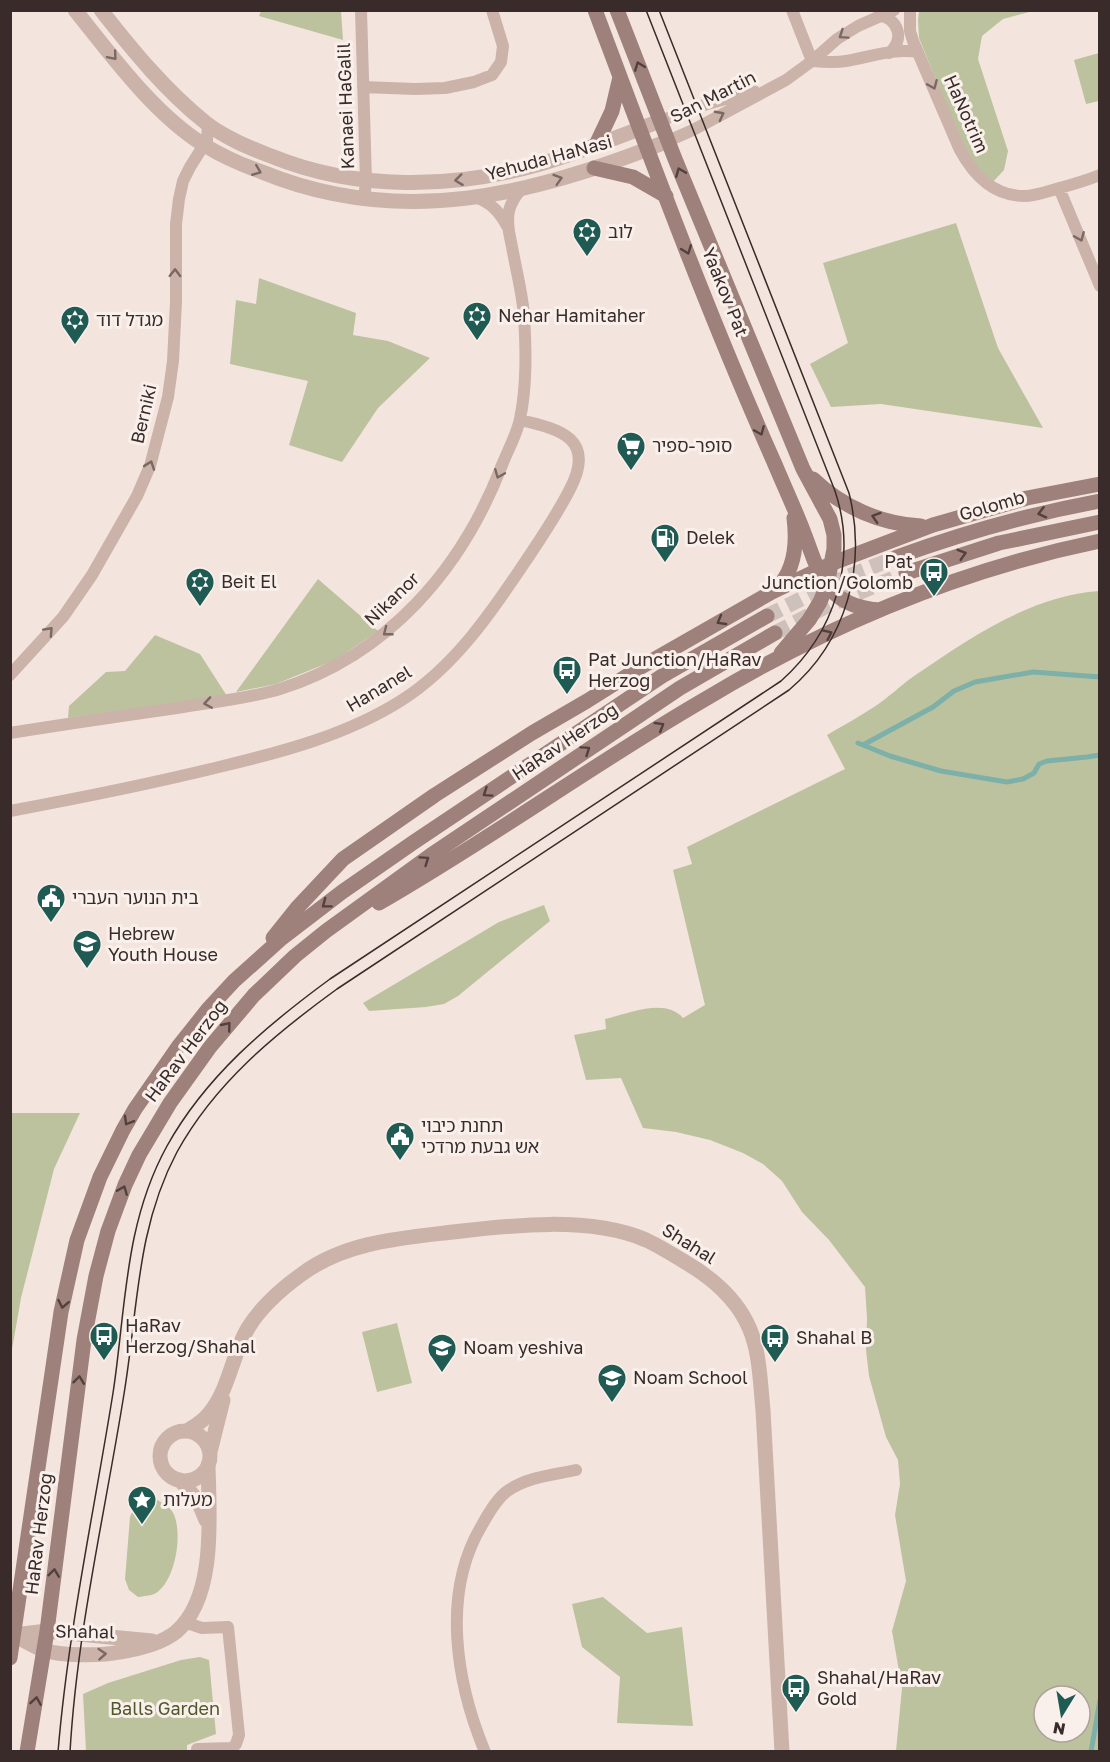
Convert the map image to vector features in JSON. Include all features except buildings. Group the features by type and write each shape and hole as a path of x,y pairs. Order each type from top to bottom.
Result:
{"main road":[{"name":"Yaakov Pat","path":"595,10 746,398 789,496 818,570 837,596 854,605 882,610"},
{"name":"Yaakov Pat","path":"617,10 668,141 803,469 830,519 834,541 827,585 809,620 775,660"},
{"path":"596,145 612,111 620,77"},
{"path":"594,168 633,177 666,196"},
{"path":"803,469 829,493 864,513 901,524 933,525"},
{"path":"256,961 297,908 343,859 512,745 772,592 832,563 933,525 1027,498 1100,484"},
{"path":"772,592 786,577 794,548 795,522 789,496"},
{"name":"Golomb","path":"897,557 1012,520 1100,501"},
{"name":"Golomb","path":"906,573 999,543 1100,522"},
{"path":"326,931 391,897 630,745 703,700 775,660 882,610 940,587 996,567 1100,541"},
{"name":"HaRav Herzog","path":"10,1658 62,1312 77,1240 100,1177 123,1130 155,1080 209,1008 256,961 342,892 662,676 767,616"},
{"name":"HaRav Herzog","path":"27,1752 44,1650 89,1308 108,1231 125,1185 159,1120 210,1047 254,995 295,956 326,931 431,855 680,688 774,633"}],"street":[{"name":"Yehuda HaNasi","path":"75,10 138,86 171,118 204,145 244,165 304,188 364,200 409,203 475,197 522,188 594,168 668,141"},
{"name":"Yehuda HaNasi","path":"100,10 152,72 183,104 208,125 253,149 316,172 366,181 404,183 468,179 539,164 660,121"},
{"name":"Kanaei HaGalil","path":"361,10 366,181 364,200"},
{"path":"363,87 445,88 474,82 492,75 501,62 503,46 492,10"},
{"path":"792,10 812,61 835,62 889,53 918,52"},
{"name":"San Martin","path":"668,141 786,80 837,39 879,15 894,10"},
{"name":"HaNotrim","path":"910,10 910,31 918,52 960,150 967,164 980,179 992,188 1023,196 1079,183 1100,175"},
{"path":"879,15 896,24 899,33 897,45 889,53"},
{"name":"San Martin","path":"660,121 697,107 775,85"},
{"name":"Berniki","path":"10,675 63,617 92,575 137,496 150,466 168,397 173,361 176,224 179,199 183,181 209,133 208,125"},
{"name":"Nikanor","path":"508,227 510,208 522,188"},
{"path":"1059,188 1100,286"},
{"name":"Nikanor","path":"10,733 235,699 279,689 327,671 366,648 396,625 421,599 446,569 473,530 496,481 520,420 525,379 524,310 508,227 502,215 490,203 475,197"},
{"name":"Hananel","path":"10,811 178,777 272,754 335,733 403,700 434,675 484,619 559,512 575,480 579,459 575,445 565,434 550,427 520,420"},
{"name":"Shahal","path":"187,1431 205,1419 214,1408 240,1343 264,1307 285,1286 327,1258 363,1246 404,1238 552,1224 589,1225 645,1239 703,1273 733,1301 747,1323 759,1366 782,1752"},
{"name":"Shahal","path":"14,1635 44,1650 109,1654 143,1648 161,1641 184,1623 200,1593 207,1563 210,1531 209,1459 227,1379"},
{"path":"187,1431 202,1437 208,1446 209,1459 200,1476 190,1480 180,1480 168,1474 160,1455 168,1437 174,1433 187,1431"},
{"path":"485,1752 477,1731 458,1652 458,1614 462,1570 474,1539 491,1510 506,1493 528,1480 576,1470"},
{"name":"Shahal","path":"180,1480 198,1501 210,1531"},
{"path":"184,1623 201,1628 228,1627 239,1735 232,1750 196,1749 197,1752"},
{"name":"Shahal","path":"14,1635 46,1631 161,1641"}],"green space":[{"path":"261,11 341,11 343,40 259,16"},
{"path":"919,11 1033,11 1003,19 982,36 978,59 1008,151 1004,170 991,184 964,148 919,38"},
{"path":"1099,53 1099,101 1086,104 1074,60"},
{"path":"956,223 998,348 1043,428 881,404 831,407 810,364 848,343 823,263"},
{"path":"259,278 356,313 353,335 388,341 430,358 378,408 342,462 289,445 308,381 230,364 236,300 256,304"},
{"path":"318,579 378,631 335,660 276,684 236,692"},
{"path":"1099,591 1099,1751 896,1751 902,1688 892,1631 906,1581 895,1515 900,1484 898,1460 886,1437 869,1376 866,1350 865,1287 829,1240 802,1212 782,1181 763,1164 710,1140 676,1132 643,1128 621,1078 586,1080 574,1035 606,1029 605,1019 635,1011 666,1009 683,1018 705,1005 673,870 692,864 687,847 845,769 827,735 874,707 957,647 1002,621 1049,601"},
{"path":"155,635 200,654 227,696 68,718 69,706 106,672 125,671"},
{"path":"544,905 550,921 458,996 444,1004 369,1011 363,1003 499,922"},
{"path":"11,1113 80,1113 54,1169 21,1298 11,1355"},
{"path":"397,1323 412,1383 377,1392 362,1332"},
{"path":"153,1498 170,1509 176,1519 176,1554 169,1578 163,1587 154,1594 138,1597 129,1590 125,1579 130,1517 138,1504"},
{"path":"603,1597 647,1633 682,1627 693,1726 617,1723 620,1677 582,1647 572,1604"},
{"name":"Balls Garden","path":"200,1657 209,1660 216,1734 187,1745 187,1751 86,1751 83,1694 108,1683 181,1660"}],"waterway":[{"path":"863,745 933,707 954,691 975,682 1033,672 1100,677"},
{"path":"858,743 890,756 941,771 1007,782 1023,779 1034,773 1039,764 1047,761 1100,755"},
{"path":"1091,1752 1100,1700"}],"tunnel":[{"path":"767,616 839,580 897,557"},
{"path":"775,633 831,604 906,573"}],"tram line":[{"path":"58,1752 68,1662 113,1393 134,1236 153,1176 167,1146 183,1121 200,1097 239,1054 283,1015 330,979 781,681 800,662 815,641 828,618 837,594 844,543 835,491 646,10"},
{"path":"70,1752 85,1617 129,1363 140,1270 153,1210 177,1152 192,1127 228,1082 269,1042 337,989 789,690 809,670 825,649 848,600 855,547 854,520 849,493 659,10"}],"place":[{"name":"לוב","path":"587,258"},
{"name":"Nehar Hamitaher","path":"477,342"},
{"name":"מגדל דוד","path":"75,346"},
{"name":"סופר-ספיר","path":"631,472"},
{"name":"Delek","path":"665,564"},
{"name":"Pat Junction/Golomb","path":"934,598"},
{"name":"Beit El","path":"200,608"},
{"name":"Pat Junction/HaRav Herzog","path":"567,696"},
{"name":"בית הנוער העברי","path":"51,924"},
{"name":"Hebrew Youth House","path":"87,970"},
{"name":"תחנת כיבוי אש גבעת מרדכי","path":"400,1162"},
{"name":"HaRav Herzog/Shahal","path":"104,1362"},
{"name":"Shahal B","path":"775,1364"},
{"name":"Noam yeshiva","path":"442,1374"},
{"name":"Noam School","path":"612,1404"},
{"name":"מעלות","path":"142,1526"},
{"name":"Shahal/HaRav Gold","path":"796,1714"}]}
